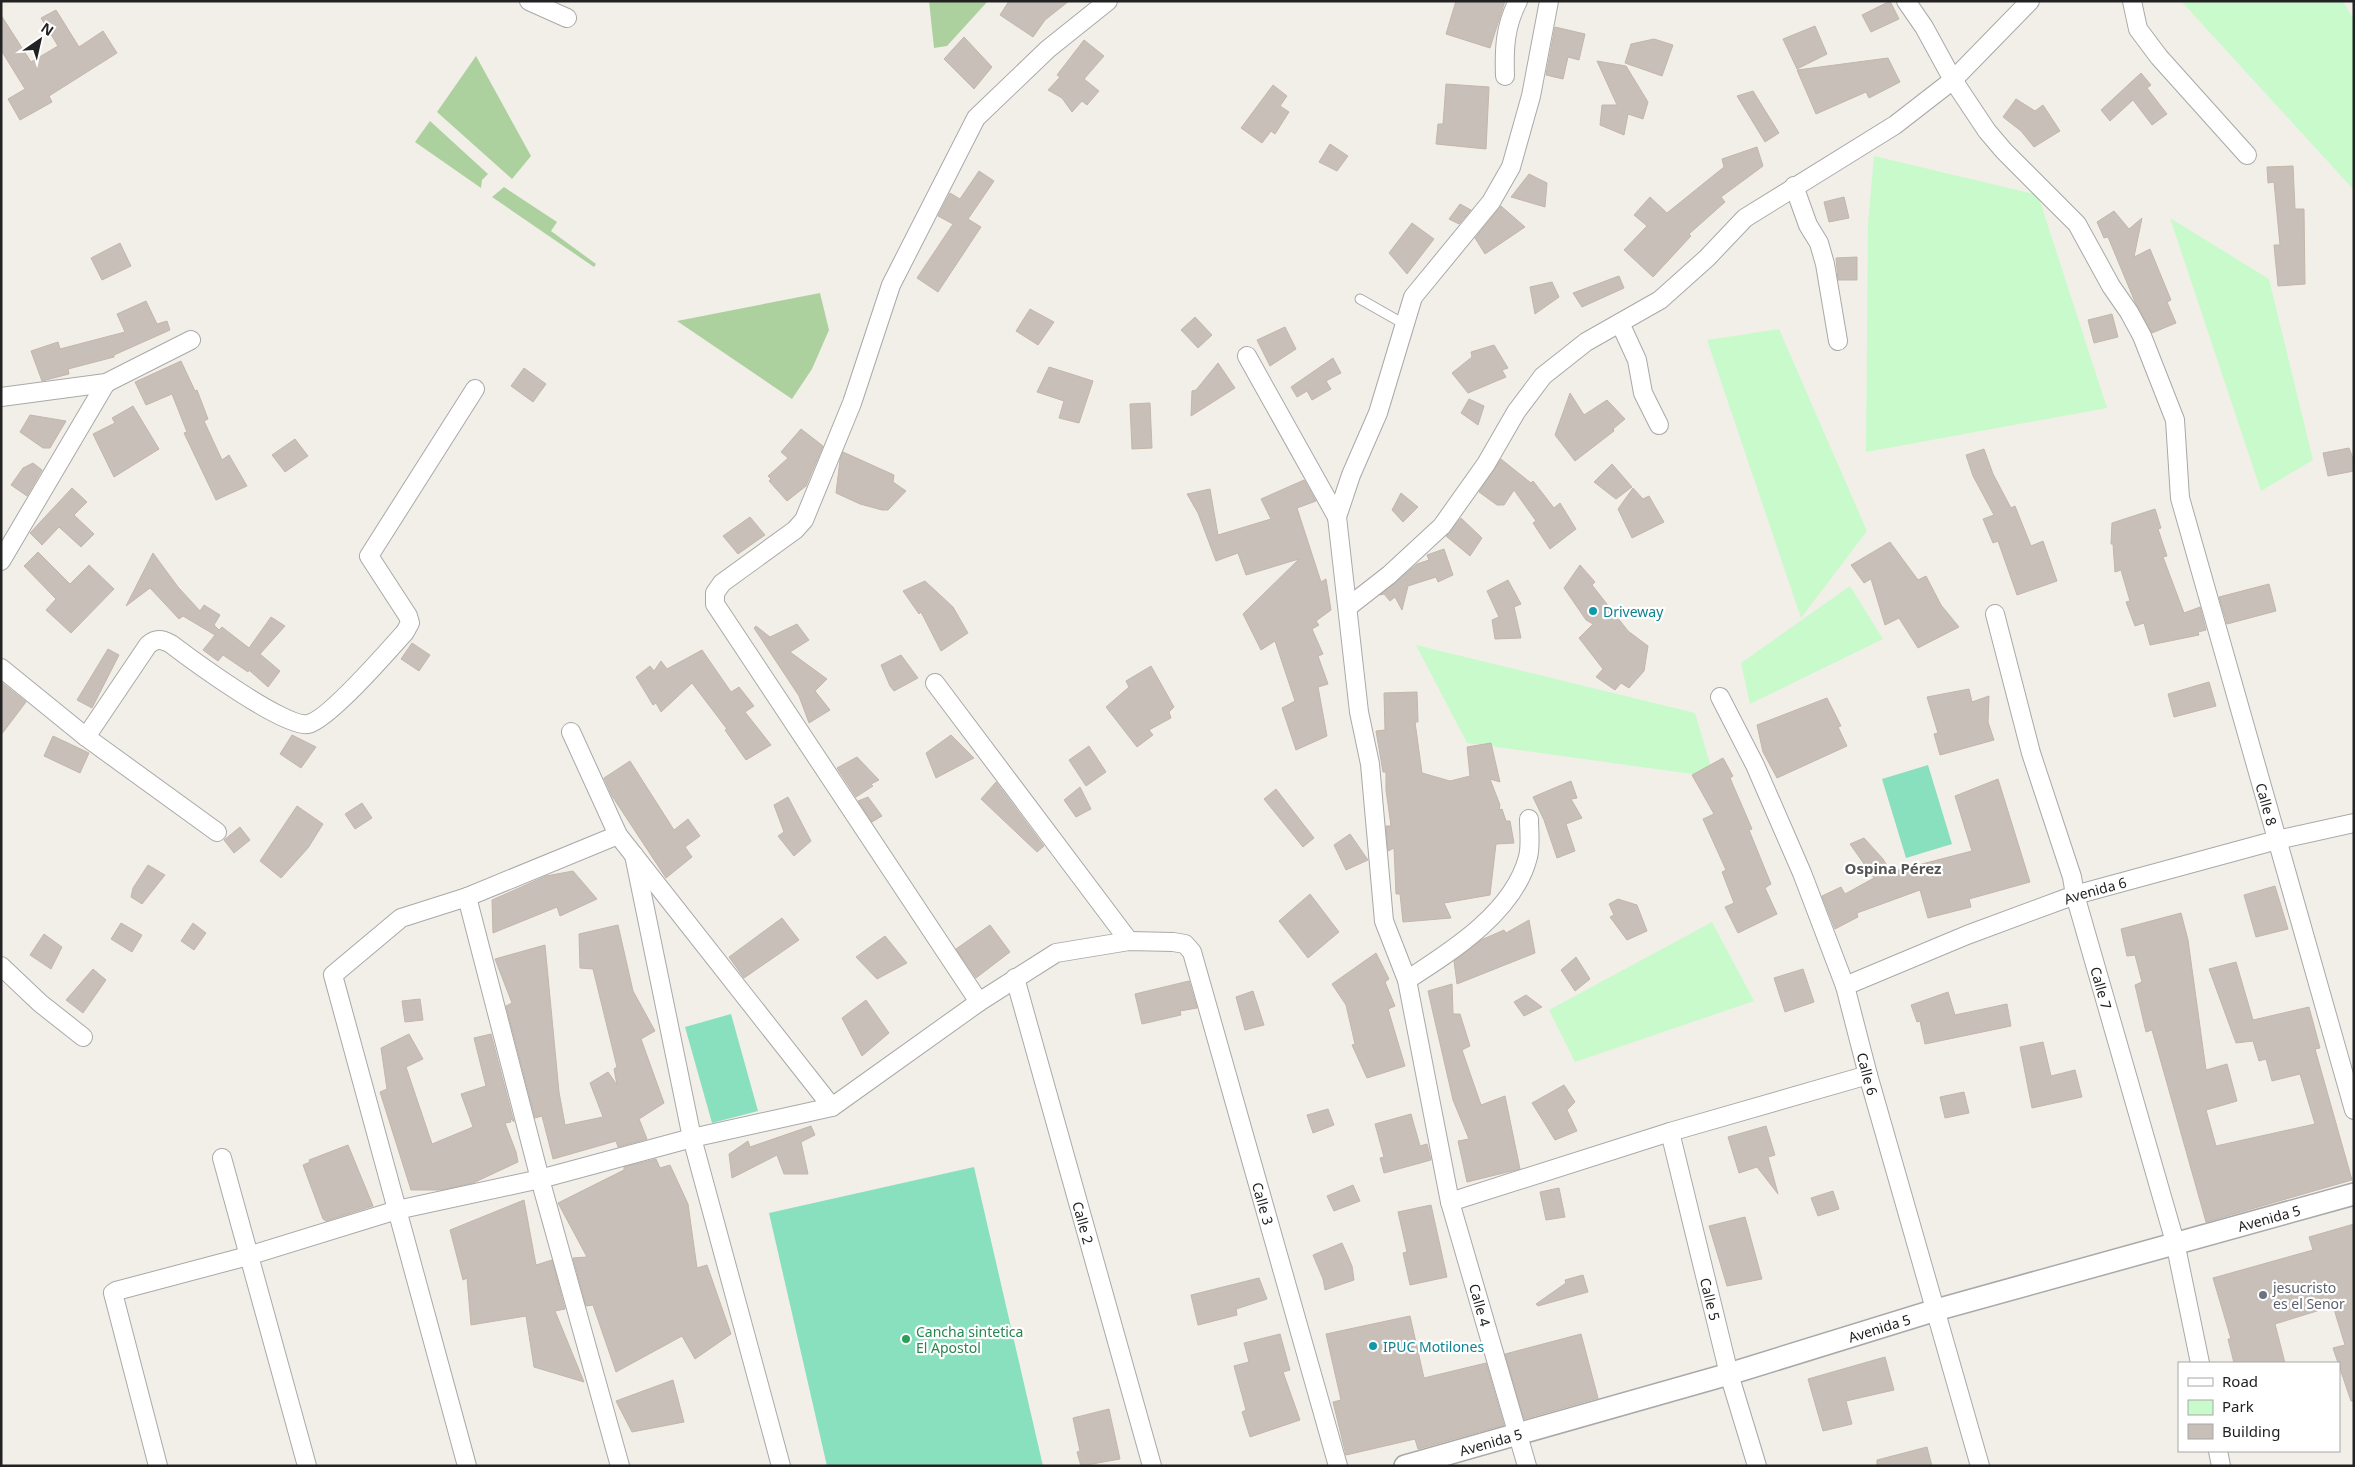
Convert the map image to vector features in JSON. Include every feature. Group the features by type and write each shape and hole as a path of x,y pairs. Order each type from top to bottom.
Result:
{"street":[{"path":"529,1 567,18"},
{"path":"979,1002 715,604 716,593 722,583 795,530 804,520 852,403 890,285 976,118 1048,49 1108,1"},
{"path":"1505,76 1504,52 1509,19 1518,1"},
{"path":"1337,517 1352,475 1378,414 1413,297 1491,202 1511,167 1531,96 1549,1"},
{"name":"Calle 8","path":"1906,1 1924,27 1953,80 1987,131 2004,151 2077,224 2142,336 2175,420 2180,498 2354,1110"},
{"path":"1348,607 1389,575 1442,526 1486,464 1516,412 1543,376 1586,342 1660,300 1707,258 1745,218 1895,125 1953,80 2030,1"},
{"path":"2132,1 2138,29 2159,57 2247,155"},
{"path":"1794,186 1808,225 1819,243 1825,264 1838,341"},
{"path":"1620,323 1637,360 1643,393 1659,425"},
{"path":"1,397 106,383 192,340"},
{"path":"1247,356 1337,517"},
{"path":"1,561 106,383"},
{"path":"86,737 148,645 153,641 159,640 171,644 236,691 298,724 312,723 342,699 405,632 410,623 408,616 369,556 475,390"},
{"name":"Calle 4","path":"1337,517 1359,712 1371,773 1384,921 1407,980 1450,1202 1527,1466"},
{"name":"Calle 7","path":"1995,614 2031,753 2072,877 2074,895 2175,1242 2200,1362"},
{"path":"1,668 86,737 217,832"},
{"path":"158,1466 113,1293 248,1256 396,1210 540,1179 692,1138 832,1107 979,1002 1056,953 1129,941 935,682"},
{"name":"Calle 6","path":"1720,697 1755,765 1802,873 1845,986 1868,1075 1980,1466"},
{"path":"571,732 618,835 832,1107"},
{"path":"1407,980 1458,947 1515,891 1529,856 1529,819"},
{"name":"Avenida 6","path":"1845,986 1967,935 2074,895 2277,840 2354,823"},
{"path":"467,1466 333,975 400,918 467,897 618,835"},
{"path":"634,855 692,1138 780,1466"},
{"path":"467,897 540,1179 620,1466"},
{"name":"Calle 3","path":"1129,941 1185,944 1192,952 1338,1466"},
{"path":"1,966 40,1003 83,1037"},
{"name":"Calle 2","path":"1015,978 1152,1466"},
{"path":"1450,1202 1670,1132 1868,1075"},
{"name":"Calle 5","path":"1670,1132 1730,1374 1757,1466"},
{"path":"222,1158 307,1466"},
{"name":"Avenida 5","path":"1405,1466 1730,1374 1936,1310 2175,1242 2354,1194"},
{"path":"2218,1452 2221,1466"}],"lane":[{"path":"1360,299 1404,324"}],"green space":[{"path":"929,1 988,1 947,46 934,48"},
{"path":"2181,1 2343,1 2354,20 2354,190"},
{"path":"476,56 531,156 512,179 437,112"},
{"path":"430,121 488,174 482,180 481,188 415,142"},
{"path":"1874,156 2038,195 2107,408 1866,452 1868,224"},
{"path":"504,187 557,222 551,231 596,264 594,267 492,197"},
{"path":"2170,218 2269,279 2313,460 2261,491"},
{"path":"820,293 829,330 812,369 792,399 677,321"},
{"path":"1779,329 1867,531 1801,618 1707,340"},
{"path":"1850,586 1883,639 1750,704 1741,663"},
{"path":"1416,645 1695,713 1714,777 1467,743"},
{"path":"1928,765 1952,844 1906,858 1882,779"},
{"path":"1712,922 1754,1001 1575,1062 1549,1010"},
{"path":"731,1014 758,1111 712,1123 685,1027"},
{"name":"Cancha sintetica El Apostol","path":"974,1167 1043,1466 827,1466 769,1213"}],"building":[{"path":"1009,1 1069,1 1045,20 1033,37 1000,15"},
{"path":"1456,1 1505,1 1490,48 1446,34"},
{"path":"1890,1 1899,19 1871,32 1862,15"},
{"path":"56,10 79,47 103,31 117,53 49,96 52,102 20,120 8,99 25,89 1,50 1,15 31,62 58,46 41,18"},
{"path":"1815,26 1827,54 1797,69 1783,39"},
{"path":"1555,27 1585,34 1579,60 1568,57 1563,79 1546,75"},
{"path":"964,37 992,67 974,89 944,59"},
{"path":"1654,39 1673,45 1662,76 1625,63 1631,44"},
{"path":"1084,40 1104,56 1084,79 1099,91 1087,105 1082,101 1072,112 1062,98 1048,90 1060,77 1057,75"},
{"path":"1888,58 1900,82 1869,98 1866,92 1816,114 1797,70"},
{"path":"1597,61 1626,66 1648,102 1643,119 1628,114 1624,135 1600,125 1602,105 1617,105"},
{"path":"2141,73 2151,85 2147,88 2167,114 2152,125 2133,100 2110,121 2101,110"},
{"path":"1446,84 1489,87 1486,149 1436,144 1438,124 1443,124"},
{"path":"1273,85 1287,96 1280,106 1289,112 1275,134 1271,131 1262,143 1241,128"},
{"path":"1753,91 1779,133 1765,142 1737,96"},
{"path":"2016,99 2035,111 2043,105 2060,131 2034,147 2021,131 2003,117"},
{"path":"1330,144 1348,156 1337,171 1319,162"},
{"path":"1757,147 1763,166 1721,197 1725,202 1689,234 1691,236 1653,277 1624,250 1647,226 1634,215 1650,197 1667,213 1724,167 1722,159"},
{"path":"2293,166 2295,209 2304,209 2305,284 2278,286 2274,245 2280,245 2274,182 2268,183 2267,167"},
{"path":"979,171 994,181 968,219 981,227 938,292 917,278 953,224 938,216 950,193 960,199"},
{"path":"1529,174 1547,183 1545,207 1511,197"},
{"path":"1844,197 1849,218 1829,222 1824,202"},
{"path":"1460,204 1471,210 1459,224 1449,219"},
{"path":"1501,206 1525,227 1485,254 1475,238"},
{"path":"2114,211 2129,229 2142,218 2134,257 2150,249 2171,300 2167,302 2176,323 2152,333 2135,302 2108,237 2104,238 2097,222"},
{"path":"1412,223 1434,239 1407,274 1389,253"},
{"path":"120,243 131,266 102,280 91,258"},
{"path":"1857,257 1857,280 1838,280 1836,258"},
{"path":"1619,276 1624,288 1582,307 1573,293"},
{"path":"1552,282 1559,297 1535,314 1530,287"},
{"path":"146,301 157,324 167,321 170,330 114,355 114,357 68,369 69,374 42,381 31,351 58,342 60,349 125,332 117,314"},
{"path":"1030,309 1054,322 1038,345 1016,331"},
{"path":"2112,314 2118,337 2094,343 2088,320"},
{"path":"1195,317 1212,335 1198,348 1181,330"},
{"path":"1285,327 1296,349 1270,366 1257,340"},
{"path":"1494,345 1508,368 1502,370 1506,377 1468,393 1452,373 1472,357 1471,352"},
{"path":"1333,358 1341,373 1326,381 1331,389 1312,400 1307,391 1297,397 1291,387"},
{"path":"181,361 195,391 197,390 208,419 204,421 222,460 229,455 247,486 216,500 184,433 187,432 172,394 146,405 135,382"},
{"path":"1218,363 1235,388 1191,416 1192,391 1196,390"},
{"path":"1049,367 1093,381 1079,423 1059,418 1064,401 1037,392"},
{"path":"524,368 546,384 533,402 511,386"},
{"path":"1570,393 1584,415 1607,400 1625,419 1613,429 1614,431 1575,461 1555,435"},
{"path":"1469,399 1484,406 1478,425 1461,413"},
{"path":"1150,403 1152,448 1132,449 1130,404"},
{"path":"133,406 159,449 114,477 93,434 115,423 112,418"},
{"path":"30,415 66,421 50,448 43,448 20,432"},
{"path":"801,429 823,446 806,486 787,501 769,481 771,479 768,476 788,458 781,452"},
{"path":"295,439 308,456 285,472 272,455"},
{"path":"2349,448 2354,461 2354,471 2328,476 2323,453"},
{"path":"1984,449 1993,474 2011,508 2015,506 2031,546 2043,541 2057,581 2017,595 1998,541 1993,543 1983,519 1994,515 1973,476 1966,455"},
{"path":"843,452 894,475 893,482 906,491 888,510 860,504 836,493 840,460"},
{"path":"1501,459 1531,483 1533,481 1554,508 1560,503 1576,529 1550,549 1533,523 1536,521 1514,490 1504,505 1497,505 1479,492"},
{"path":"33,463 42,470 27,496 11,485 23,468"},
{"path":"1612,464 1632,487 1616,499 1594,482"},
{"path":"1304,480 1316,501 1297,508 1321,582 1326,579 1331,610 1316,621 1319,625 1312,629 1323,654 1318,656 1328,684 1318,687 1327,736 1296,750 1282,708 1295,701 1275,641 1261,650 1243,614 1299,559 1246,575 1238,553 1216,561 1198,513 1187,494 1210,489 1218,535 1271,519 1261,499"},
{"path":"72,488 87,502 74,515 94,534 81,547 59,527 42,545 30,533"},
{"path":"1633,488 1643,499 1649,496 1664,522 1632,538 1618,509"},
{"path":"1401,493 1418,507 1403,522 1392,510"},
{"path":"2155,509 2161,528 2158,529 2167,556 2163,557 2184,613 2200,607 2206,630 2198,632 2199,635 2150,645 2144,623 2135,626 2126,602 2130,601 2121,570 2115,572 2113,544 2111,544 2112,523"},
{"path":"750,517 765,535 738,554 723,536"},
{"path":"1461,518 1482,538 1470,556 1446,536"},
{"path":"1890,542 1918,580 1926,576 1941,605 1959,627 1918,648 1899,618 1885,625 1871,579 1864,583 1851,565"},
{"path":"1444,549 1453,575 1438,582 1436,577 1408,586 1402,610 1395,597 1390,601 1384,594 1380,595 1417,564 1429,560 1427,555"},
{"path":"38,552 70,584 89,565 114,589 71,633 46,610 56,599 24,566"},
{"path":"153,553 178,587 200,611 204,605 220,615 214,625 219,630 222,627 249,648 271,617 285,626 260,654 280,671 268,687 249,670 248,672 223,655 218,661 203,650 215,635 183,616 179,619 150,588 126,606"},
{"path":"1580,565 1595,582 1592,585 1628,631 1648,646 1644,671 1629,688 1621,683 1615,690 1596,677 1603,669 1579,638 1593,624 1586,620 1564,588"},
{"path":"1508,580 1521,604 1514,607 1521,638 1495,639 1492,620 1499,617 1487,591"},
{"path":"925,581 953,607 968,633 941,651 921,612 919,614 903,591"},
{"path":"2269,584 2276,611 2227,624 2219,597"},
{"path":"797,624 809,640 790,652 827,679 815,691 830,710 809,723 799,696 754,628 756,626 770,637"},
{"path":"412,643 430,655 419,671 401,659"},
{"path":"108,649 119,655 92,708 77,700"},
{"path":"702,650 731,692 739,687 754,706 745,712 771,745 746,760 725,730 727,729 692,683 661,712 656,703 653,705 636,677 650,666 654,671 661,661 667,669"},
{"path":"901,655 918,678 894,691 881,665"},
{"path":"1151,666 1174,707 1169,712 1171,718 1149,730 1153,735 1137,747 1106,707 1129,687 1126,681"},
{"path":"1,682 26,702 1,735"},
{"path":"2209,682 2216,706 2174,717 2168,694"},
{"path":"1969,689 1972,702 1989,696 1988,722 1994,740 1940,755 1934,734 1938,733 1927,697"},
{"path":"1417,692 1418,722 1415,722 1422,773 1450,781 1470,776 1467,747 1491,743 1500,782 1490,779 1500,805 1499,810 1502,809 1506,821 1510,821 1514,843 1496,844 1490,895 1444,903 1451,918 1403,922 1400,894 1396,894 1394,848 1388,851 1386,826 1391,826 1386,790 1386,772 1383,772 1376,731 1385,730 1384,693"},
{"path":"1827,698 1841,726 1838,727 1847,746 1777,778 1763,752 1757,725"},
{"path":"292,735 316,747 301,768 280,754"},
{"path":"951,735 974,758 936,778 926,753"},
{"path":"53,736 89,753 80,773 44,756"},
{"path":"1089,746 1106,772 1086,786 1069,760"},
{"path":"857,757 879,780 871,784 873,786 856,797 837,768"},
{"path":"1723,758 1733,776 1730,778 1752,829 1749,830 1771,884 1765,888 1777,914 1738,933 1725,907 1734,903 1722,872 1726,870 1703,819 1714,814 1692,775"},
{"path":"630,761 674,830 688,819 700,836 685,847 692,857 666,878 612,796 604,778"},
{"path":"1998,779 2030,882 1969,899 1971,907 1928,918 1920,890 1857,913 1858,917 1835,929 1822,896 1841,887 1845,894 1874,878 1850,844 1864,838 1883,859 1891,872 1972,851 1955,796"},
{"path":"1571,781 1577,798 1571,799 1582,818 1566,824 1575,851 1557,858 1544,820 1533,797"},
{"path":"996,782 1044,846 1037,852 981,799"},
{"path":"1080,787 1091,809 1076,817 1064,800"},
{"path":"1276,789 1314,838 1303,847 1264,799"},
{"path":"788,797 811,841 794,856 778,836 784,832 774,805"},
{"path":"868,797 882,816 872,822 858,801"},
{"path":"362,803 372,818 355,829 345,814"},
{"path":"297,806 323,824 308,848 281,878 260,861"},
{"path":"240,827 250,840 234,853 224,840"},
{"path":"1350,834 1368,860 1346,870 1334,845"},
{"path":"148,865 165,875 142,904 131,897 133,888"},
{"path":"573,871 597,899 560,916 557,907 493,933 492,900 546,876"},
{"path":"2275,886 2288,929 2256,937 2244,895"},
{"path":"1310,894 1339,932 1308,958 1279,921"},
{"path":"1618,899 1637,905 1647,931 1627,940 1610,917 1614,915 1609,904"},
{"path":"2181,913 2188,940 2206,1070 2227,1064 2237,1101 2206,1110 2216,1146 2315,1124 2300,1074 2272,1081 2266,1059 2259,1061 2253,1041 2236,1043 2209,969 2236,962 2253,1020 2309,1007 2320,1048 2315,1049 2352,1180 2206,1222 2152,1030 2146,1032 2135,985 2142,982 2135,955 2127,956 2121,929"},
{"path":"782,918 799,940 744,978 729,957"},
{"path":"1529,920 1535,953 1457,984 1454,961 1481,940 1504,930 1506,933"},
{"path":"121,923 142,935 132,952 111,939"},
{"path":"193,923 206,933 194,950 181,941"},
{"path":"618,925 633,991 655,1031 641,1039 664,1103 639,1119 647,1139 618,1147 616,1141 553,1159 542,1116 535,1118 506,1006 512,1003 495,959 545,945 559,1092 565,1125 603,1117 590,1083 608,1072 617,1085 614,1069 617,1067 593,969 580,968 579,934"},
{"path":"990,925 1010,952 976,978 956,949"},
{"path":"44,934 62,947 51,969 30,955"},
{"path":"885,936 907,963 877,979 856,957"},
{"path":"1376,953 1389,979 1385,982 1395,1006 1388,1009 1405,1066 1367,1078 1352,1045 1355,1044 1346,1005 1332,984"},
{"path":"1576,957 1590,979 1575,991 1561,970"},
{"path":"93,969 106,980 83,1013 66,1000"},
{"path":"1803,969 1814,1002 1785,1012 1774,978"},
{"path":"1189,981 1197,1008 1180,1011 1181,1015 1142,1024 1135,994"},
{"path":"1452,984 1453,1014 1460,1014 1470,1046 1462,1050 1481,1105 1505,1096 1520,1169 1467,1182 1458,1141 1469,1139 1453,1100 1428,991"},
{"path":"1253,991 1264,1025 1245,1030 1236,997"},
{"path":"1948,992 1955,1015 2007,1004 2011,1026 1925,1044 1920,1021 1917,1022 1911,1005"},
{"path":"1526,995 1542,1007 1524,1016 1514,1002"},
{"path":"420,999 423,1020 405,1022 402,1001"},
{"path":"866,1000 889,1033 862,1056 842,1018"},
{"path":"409,1034 423,1059 406,1067 432,1144 473,1127 461,1094 486,1086 474,1038 491,1034 514,1122 510,1118 511,1122 505,1123 518,1162 473,1183 441,1190 411,1190 380,1092 387,1089 381,1048"},
{"path":"2043,1042 2051,1076 2075,1070 2082,1097 2032,1108 2020,1047"},
{"path":"1564,1085 1575,1102 1567,1110 1577,1131 1555,1140 1532,1103"},
{"path":"1964,1092 1969,1113 1945,1118 1940,1097"},
{"path":"1328,1109 1334,1125 1313,1133 1307,1115"},
{"path":"1411,1114 1420,1146 1427,1144 1431,1160 1384,1173 1380,1158 1384,1157 1375,1124"},
{"path":"811,1126 815,1135 801,1142 808,1174 784,1174 777,1155 732,1178 729,1154 748,1141 750,1147"},
{"path":"1766,1126 1775,1155 1768,1157 1778,1194 1757,1167 1739,1173 1728,1137"},
{"path":"348,1145 373,1206 326,1221 323,1219 303,1165 310,1162 309,1160"},
{"path":"656,1159 660,1168 670,1165 688,1204 697,1268 707,1265 731,1334 695,1359 682,1336 616,1372 593,1305 586,1306 573,1258 587,1257 558,1203 624,1170 624,1167"},
{"path":"1353,1185 1360,1201 1334,1211 1327,1196"},
{"path":"1559,1188 1565,1217 1546,1220 1540,1192"},
{"path":"1833,1191 1839,1209 1818,1216 1811,1198"},
{"path":"524,1200 536,1265 552,1260 565,1309 555,1311 584,1382 534,1367 526,1316 471,1325 467,1278 463,1280 450,1230"},
{"path":"1431,1205 1447,1277 1410,1285 1403,1253 1407,1252 1398,1212"},
{"path":"1745,1217 1762,1279 1727,1286 1709,1226"},
{"path":"2354,1224 2354,1401 2351,1401 2340,1369 2340,1362 2338,1362 2333,1348 2345,1345 2333,1306 2275,1324 2285,1362 2234,1362 2228,1339 2231,1339 2213,1278 2313,1250 2309,1237"},
{"path":"1342,1243 1352,1266 1354,1280 1325,1290 1323,1279 1313,1255"},
{"path":"1583,1275 1588,1292 1538,1306 1536,1304 1566,1283 1565,1280"},
{"path":"1259,1278 1267,1299 1236,1309 1237,1315 1198,1325 1191,1295"},
{"path":"1410,1316 1424,1378 1486,1363 1504,1425 1418,1449 1415,1439 1346,1455 1333,1402 1341,1400 1326,1334"},
{"path":"1280,1334 1290,1370 1283,1372 1300,1420 1250,1437 1242,1412 1246,1410 1234,1366 1249,1362 1244,1343"},
{"path":"1581,1334 1598,1398 1524,1419 1505,1354"},
{"path":"1885,1357 1894,1390 1846,1401 1852,1424 1823,1431 1808,1379"},
{"path":"673,1380 684,1422 632,1432 616,1401"},
{"path":"1109,1409 1120,1459 1081,1466 1077,1452 1080,1451 1073,1418"},
{"path":"1927,1447 1932,1466 1877,1466 1877,1460"}],"place":[{"name":"Driveway","path":"1593,611"},
{"name":"jesucristo es el Senor","path":"2263,1295"},
{"name":"Cancha sintetica El Apostol","path":"906,1339"},
{"name":"IPUC Motilones","path":"1373,1346"}],"district":[{"name":"Ospina Pérez","path":"1893,868"}]}
